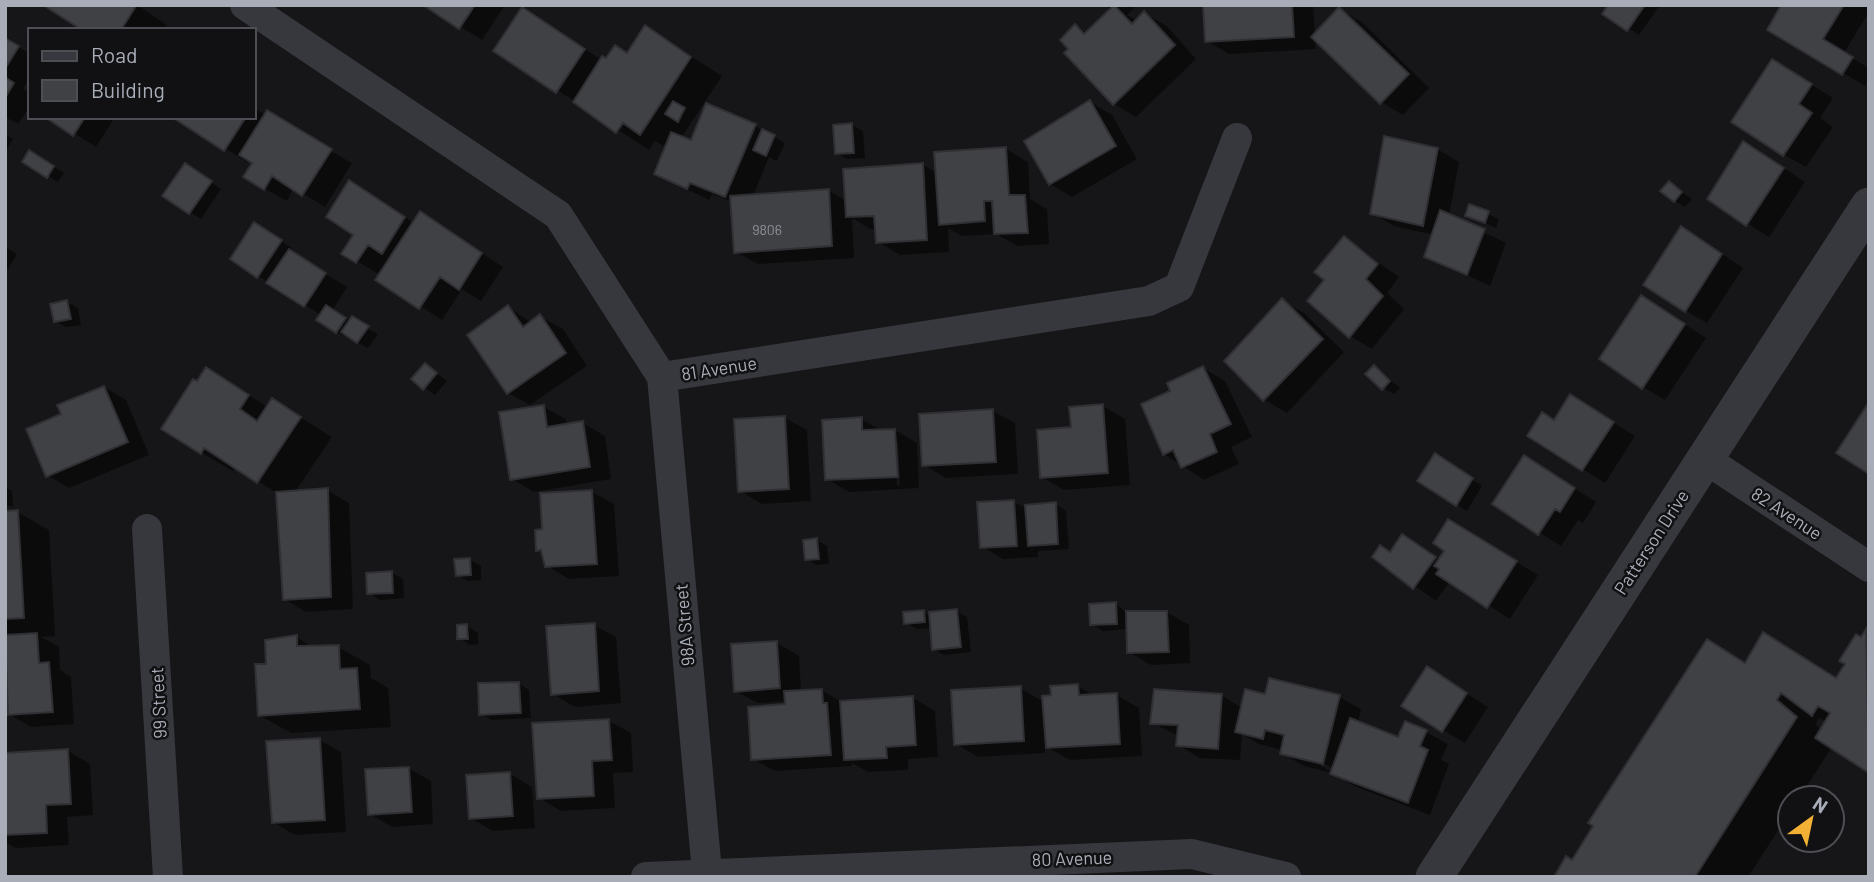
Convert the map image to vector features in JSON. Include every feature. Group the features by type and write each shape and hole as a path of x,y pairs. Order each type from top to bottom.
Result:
{"street":[{"name":"81 Avenue","path":"245,5 558,215 662,377 1149,301 1178,286 1237,138"},
{"name":"Patterson Drive","path":"1434,877 1869,206"},
{"name":"98A Street","path":"662,377 707,872"},
{"name":"82 Avenue","path":"1705,459 1869,567"},
{"name":"99 Street","path":"147,529 168,877"},
{"name":"80 Avenue","path":"646,877 707,872 1192,854 1286,877"}],"building":[{"path":"43,5 136,6 122,28 79,28"},
{"path":"423,5 475,5 459,29"},
{"path":"1114,5 1132,24 1144,11 1175,45 1113,105 1064,53 1068,49 1060,40 1075,24 1084,34"},
{"path":"1203,5 1292,5 1294,37 1205,42"},
{"path":"1608,5 1645,5 1627,31 1602,14"},
{"path":"1781,5 1844,5 1823,39 1853,57 1842,75 1767,30"},
{"path":"522,7 585,49 556,93 493,51"},
{"path":"1339,7 1409,74 1380,104 1311,37"},
{"path":"645,25 691,57 640,135 623,123 616,133 573,102 602,56 606,58 615,45 627,53"},
{"path":"5,38 19,46 5,69"},
{"path":"1772,59 1812,84 1799,104 1812,113 1783,156 1731,122"},
{"path":"5,77 14,83 5,98"},
{"path":"1090,100 1116,146 1049,185 1024,141"},
{"path":"673,101 685,108 678,122 665,114"},
{"path":"706,103 756,124 725,197 690,183 687,189 654,174 671,132 691,140"},
{"path":"267,110 332,149 302,196 272,176 264,190 243,177 252,163 239,155"},
{"path":"48,119 84,119 73,136"},
{"path":"175,119 245,119 224,151"},
{"path":"852,123 854,153 835,154 833,125"},
{"path":"762,129 775,135 766,156 753,150"},
{"path":"1384,136 1438,148 1423,226 1370,214"},
{"path":"1743,141 1784,168 1746,226 1707,199"},
{"path":"1006,147 1009,195 1025,195 1028,233 994,234 992,201 984,201 985,221 939,225 934,152"},
{"path":"29,150 54,166 47,178 22,162"},
{"path":"185,163 212,181 189,214 162,196"},
{"path":"923,163 927,240 876,243 874,216 846,217 843,169"},
{"path":"349,180 405,217 382,254 368,245 356,263 341,254 353,235 326,217"},
{"path":"1669,181 1682,192 1674,202 1660,191"},
{"path":"829,189 832,246 734,253 730,196"},
{"path":"1469,204 1489,211 1485,223 1465,216"},
{"path":"1440,210 1485,229 1467,275 1424,257"},
{"path":"420,211 482,253 459,290 440,277 419,309 375,280"},
{"path":"254,222 282,240 257,278 230,259"},
{"path":"1681,226 1722,254 1685,312 1643,285"},
{"path":"1344,236 1378,264 1366,279 1383,296 1349,338 1307,301 1324,280 1314,272"},
{"path":"289,249 326,273 304,307 266,283"},
{"path":"1641,295 1685,324 1642,389 1599,359"},
{"path":"1282,298 1323,339 1263,401 1224,361"},
{"path":"67,300 71,319 54,322 50,304"},
{"path":"326,305 346,318 336,333 316,320"},
{"path":"508,305 523,327 540,314 566,353 507,394 467,335"},
{"path":"352,316 369,326 357,343 341,332"},
{"path":"425,363 437,373 423,390 411,379"},
{"path":"1374,365 1390,381 1382,390 1365,374"},
{"path":"1203,366 1231,424 1210,434 1217,452 1181,468 1173,450 1163,455 1141,404 1170,391 1167,383"},
{"path":"206,367 249,395 240,409 257,421 272,398 301,417 257,483 204,448 201,454 161,429 193,379 197,381"},
{"path":"104,386 128,442 46,477 26,429 61,414 57,405"},
{"path":"1570,394 1614,422 1582,471 1527,436 1542,412 1554,420"},
{"path":"1869,402 1869,474 1836,453"},
{"path":"1103,404 1108,473 1040,478 1037,430 1071,427 1069,407"},
{"path":"544,405 547,427 583,421 590,467 510,480 499,412"},
{"path":"993,409 996,462 922,466 919,414"},
{"path":"785,416 789,489 738,492 734,419"},
{"path":"862,417 862,430 895,429 898,477 825,480 822,420"},
{"path":"1435,453 1473,478 1456,506 1417,481"},
{"path":"1524,455 1575,488 1560,512 1555,509 1538,535 1492,504"},
{"path":"328,488 331,597 283,600 276,492"},
{"path":"592,490 597,564 545,567 541,550 536,551 535,530 542,529 540,493"},
{"path":"1014,500 1017,546 980,548 977,502"},
{"path":"1056,502 1058,544 1028,546 1025,505"},
{"path":"18,510 24,618 5,619 5,511"},
{"path":"1448,519 1517,561 1487,608 1436,574 1439,569 1434,566 1444,551 1433,543"},
{"path":"1402,534 1436,557 1413,589 1372,557 1380,545 1390,552"},
{"path":"817,538 819,559 805,560 803,540"},
{"path":"470,558 471,575 456,576 454,559"},
{"path":"392,571 393,593 367,594 366,573"},
{"path":"1116,602 1117,624 1090,625 1089,604"},
{"path":"957,609 961,647 932,650 929,612"},
{"path":"924,610 925,622 904,624 903,612"},
{"path":"1126,611 1167,611 1169,652 1127,653"},
{"path":"595,623 599,691 551,695 546,626"},
{"path":"467,624 468,639 457,639 457,625"},
{"path":"1866,629 1869,773 1815,738 1830,713 1818,706 1812,716 1781,693 1777,700 1797,717 1695,877 1554,877 1566,856 1572,860 1593,826 1588,823 1707,639 1745,663 1763,632 1836,678 1845,664 1839,661 1856,634 1861,637"},
{"path":"37,633 39,663 49,662 53,712 8,715 5,635"},
{"path":"297,635 297,646 339,645 340,669 357,668 360,709 258,716 255,664 266,664 265,640"},
{"path":"777,641 780,688 734,692 731,644"},
{"path":"1427,666 1467,693 1442,732 1401,706"},
{"path":"1269,678 1340,695 1323,764 1280,754 1284,735 1265,730 1263,739 1235,732 1245,689 1265,694"},
{"path":"519,682 521,713 479,715 478,683"},
{"path":"1078,684 1079,695 1117,693 1120,744 1046,748 1042,696 1051,695 1050,686"},
{"path":"1021,686 1024,741 954,745 951,690"},
{"path":"822,689 823,703 827,703 831,755 751,760 748,707 785,704 784,691"},
{"path":"1154,689 1222,694 1218,749 1176,746 1178,725 1150,724"},
{"path":"913,696 916,745 886,747 887,758 844,760 840,701"},
{"path":"1350,718 1398,737 1405,721 1427,730 1420,746 1428,750 1408,803 1330,774"},
{"path":"609,719 612,760 592,761 594,796 537,799 532,723"},
{"path":"320,738 325,820 272,823 266,741"},
{"path":"68,749 71,804 46,805 47,833 5,835 5,753"},
{"path":"409,767 412,812 368,815 365,769"},
{"path":"510,772 513,816 469,819 466,775"}]}
